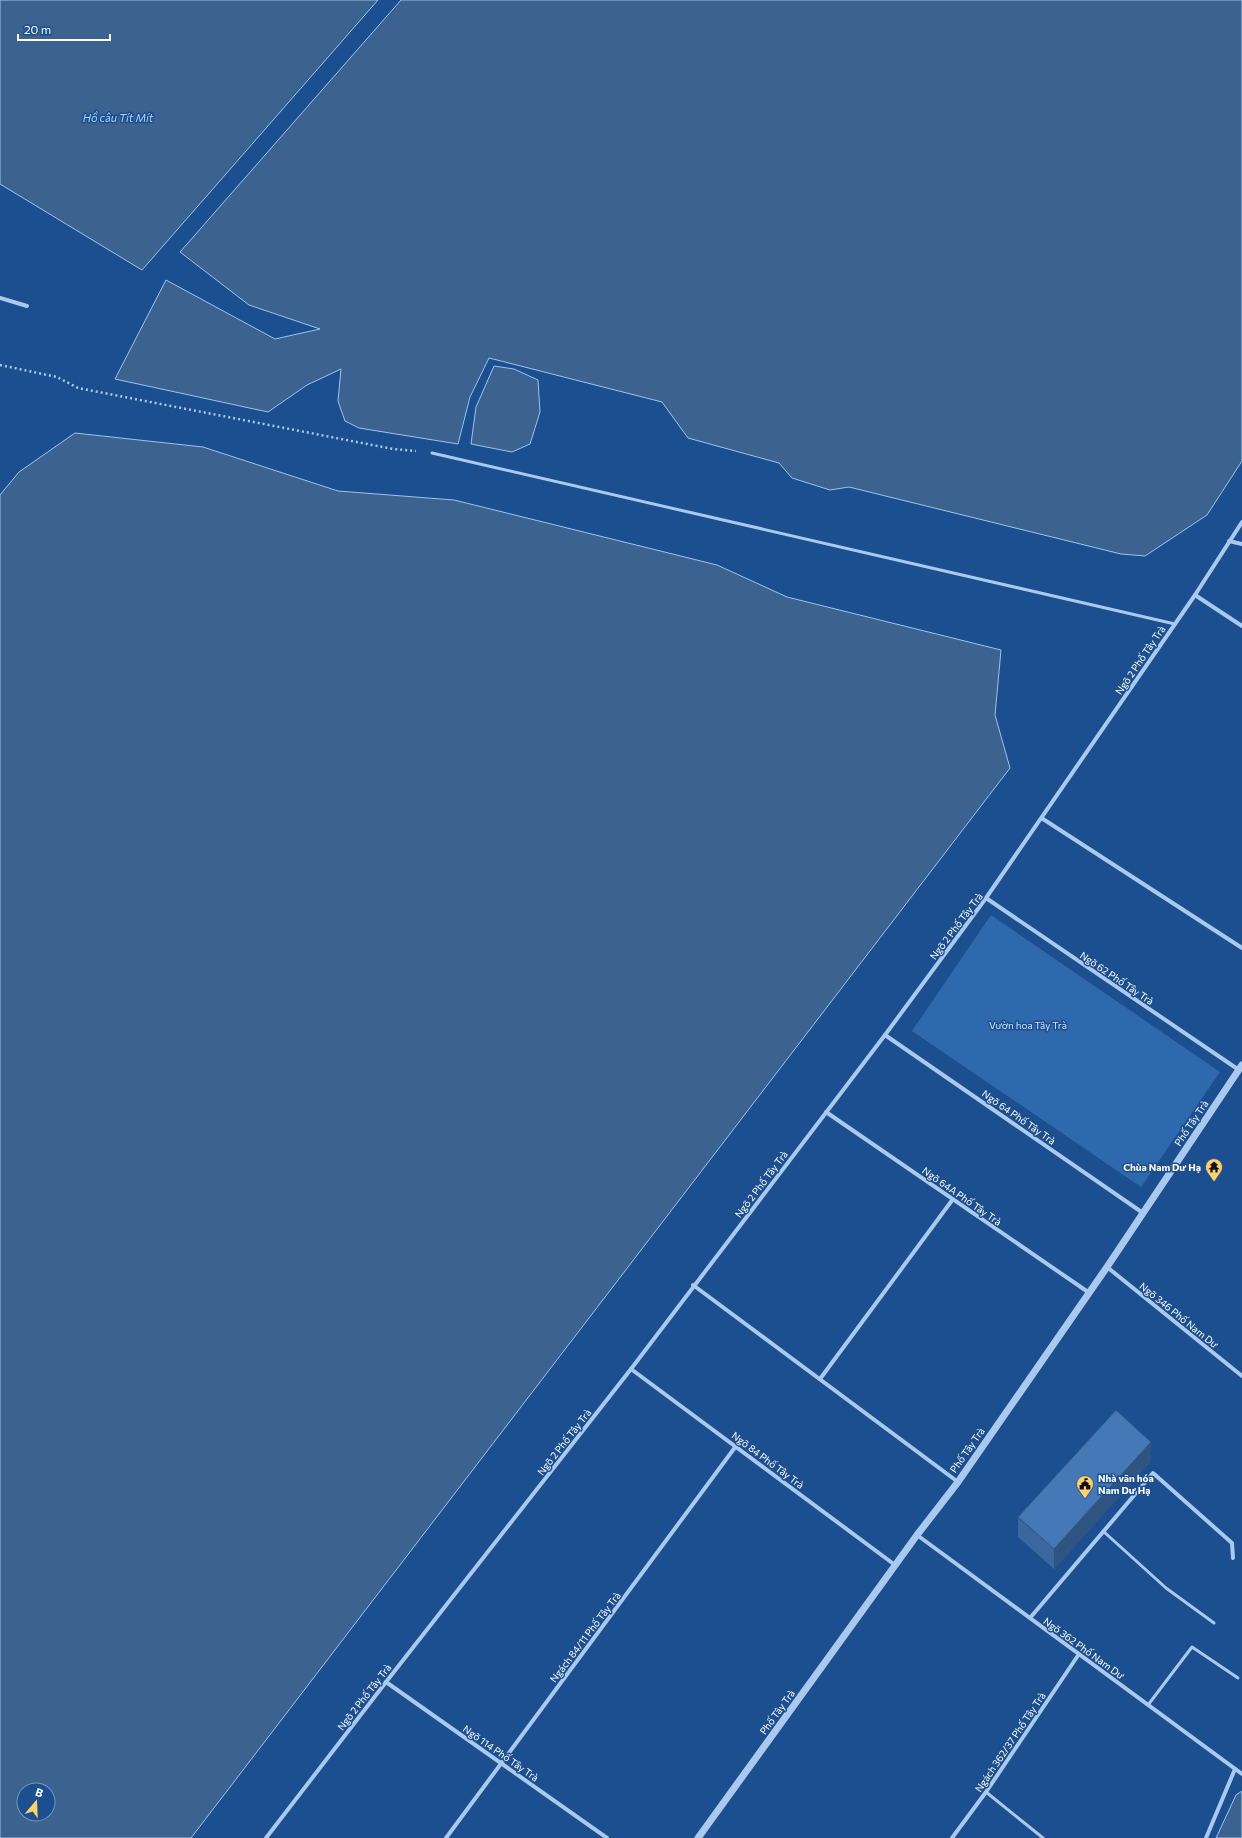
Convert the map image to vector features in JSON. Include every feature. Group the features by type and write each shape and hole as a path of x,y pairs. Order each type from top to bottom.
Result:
{"street":[{"path":"0,298 27,306"},
{"name":"Ngõ 2 Phố Tây Trà","path":"266,1838 630,1369 885,1035 1043,819 1195,595 1242,522"},
{"path":"1229,541 1242,544"},
{"path":"1195,595 1242,626"},
{"path":"1043,819 1242,948"},
{"name":"Ngõ 62 Phố Tây Trà","path":"986,898 1240,1068"},
{"name":"Ngõ 64 Phố Tây Trà","path":"885,1035 1143,1213"},
{"name":"Phố Tây Trà","path":"698,1838 895,1565 958,1482 1088,1292 1107,1267 1240,1068"},
{"name":"Ngõ 64A Phố Tây Trà","path":"826,1112 1088,1292"},
{"path":"820,1379 953,1199"},
{"name":"Ngõ 346 Phố Nam Dư","path":"1107,1267 1242,1376"},
{"path":"693,1285 958,1482"},
{"name":"Ngõ 84 Phố Tây Trà","path":"630,1369 895,1565"},
{"name":"Ngách 84/11 Phố Tây Trà","path":"446,1838 736,1446"},
{"path":"1030,1618 1152,1472 1232,1543 1233,1558"},
{"name":"Ngõ 362 Phố Nam Dư","path":"917,1535 1242,1774"},
{"name":"Ngách 362/37 Phố Tây Trà","path":"952,1838 986,1792 1079,1654"},
{"name":"Ngõ 114 Phố Tây Trà","path":"386,1682 607,1838"},
{"path":"1206,1838 1235,1769"}],"lane":[{"path":"432,453 1174,624"},
{"path":"1103,1531 1166,1588 1214,1623"},
{"path":"1148,1705 1192,1647 1238,1678"},
{"path":"986,1792 1043,1838"}],"path":[{"path":"0,365 57,377 78,388 393,449 432,453"}],"green space":[{"name":"Vườn hoa Tây Trà","path":"991,915 1220,1072 1141,1187 912,1031"}],"water":[{"name":"Hồ câu Tít Mít","path":"0,0 378,0 142,270 0,184"},
{"path":"401,0 1242,0 1242,461 1207,515 1145,556 1121,554 849,487 830,490 792,478 779,463 688,438 662,402 489,358 470,397 458,444 359,428 345,421 338,401 341,369 307,385 268,412 115,379 166,280 275,339 320,329 249,305 180,252"},
{"path":"494,366 514,369 538,380 540,412 530,444 512,452 471,444 476,407"},
{"path":"75,433 203,447 338,491 454,500 717,565 787,597 1001,650 995,715 1010,768 191,1838 0,1838 0,495 19,472"},
{"path":"1242,1791 1242,1838 1216,1838 1236,1795"}],"building":[{"name":"Nhà văn hóa Nam Dư Hạ","path":"1116,1410 1151,1442 1054,1549 1018,1517"}],"place":[{"name":"Chùa Nam Dư Hạ","path":"1214,1182"},
{"name":"Nhà văn hóa Nam Dư Hạ","path":"1085,1499"}]}
